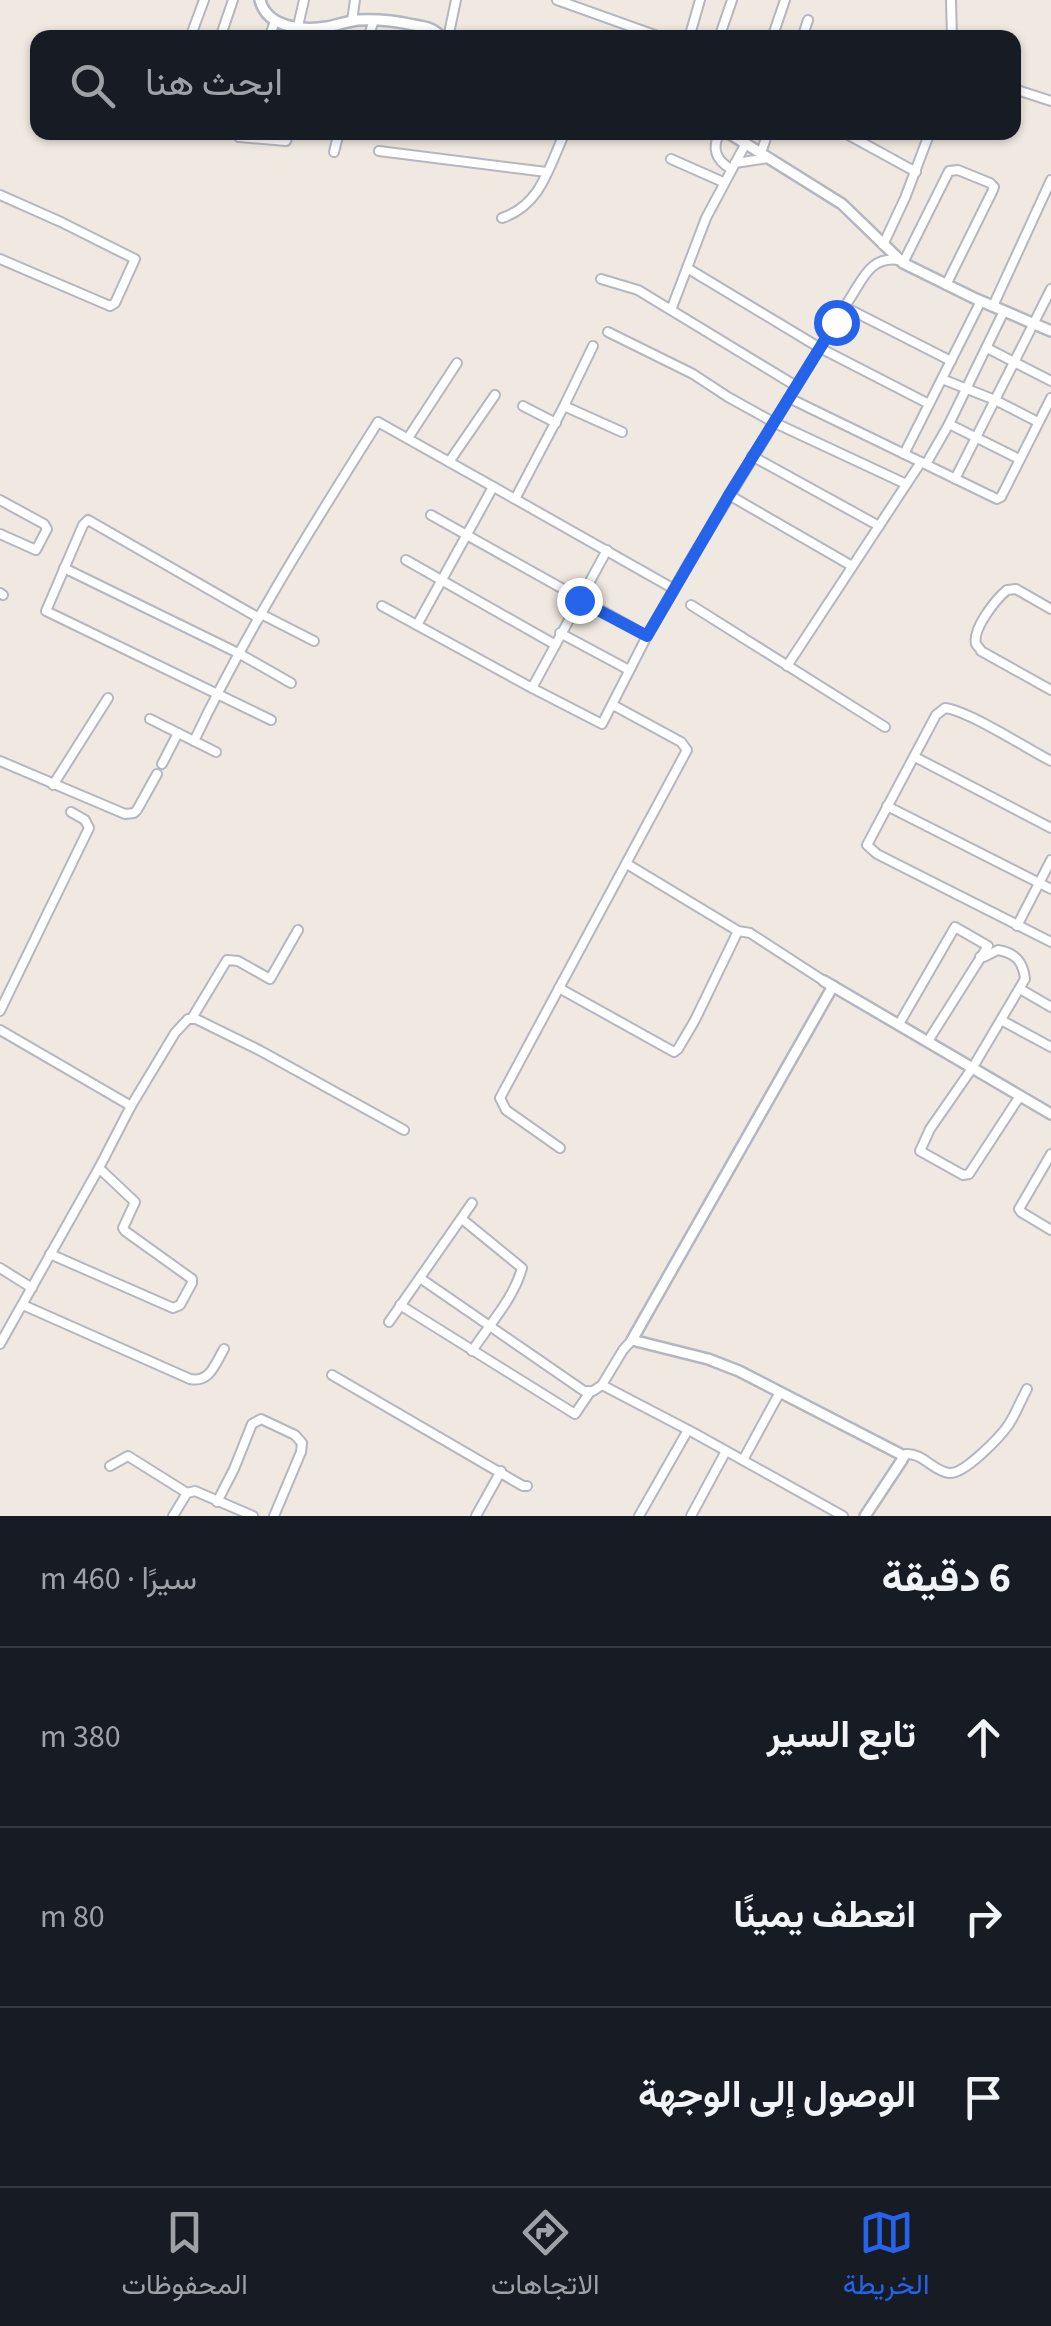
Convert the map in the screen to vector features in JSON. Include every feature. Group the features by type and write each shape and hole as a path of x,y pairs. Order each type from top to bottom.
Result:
{"street":[{"path":"193,30 204,0"},
{"path":"223,30 234,0"},
{"path":"260,0 265,14 275,21 312,30"},
{"path":"298,26 304,0"},
{"path":"352,21 355,0"},
{"path":"447,30 456,0"},
{"path":"557,0 641,30"},
{"path":"691,30 700,0"},
{"path":"722,30 732,0"},
{"path":"775,30 785,0"},
{"path":"952,0 952,30"},
{"path":"371,30 374,20"},
{"path":"330,30 352,21 374,20 433,30"},
{"path":"805,30 808,20"},
{"path":"272,30 275,21"},
{"path":"1021,91 1051,101"},
{"path":"334,152 338,140"},
{"path":"502,218 530,202 561,140"},
{"path":"718,140 716,154 721,162 733,166 765,155"},
{"path":"741,140 842,204 901,261 1051,331"},
{"path":"765,155 767,140"},
{"path":"858,140 916,172"},
{"path":"883,244 927,140"},
{"path":"671,310 700,229 746,143"},
{"path":"379,151 546,172"},
{"path":"671,159 723,182"},
{"path":"901,261 948,171 958,170 990,183 994,186 992,192 946,285"},
{"path":"993,306 1051,180"},
{"path":"0,195 135,261 110,306 0,259"},
{"path":"382,606 598,723 604,722 674,589 845,307 873,265 886,258 901,261"},
{"path":"686,268 820,348 929,404"},
{"path":"601,279 638,290 796,386"},
{"path":"955,479 1051,289"},
{"path":"904,454 981,301"},
{"path":"845,307 951,361"},
{"path":"786,666 949,424 1004,311"},
{"path":"608,332 692,374 773,422 906,484"},
{"path":"515,499 593,346"},
{"path":"987,348 1051,382"},
{"path":"408,438 458,363"},
{"path":"942,379 1038,422"},
{"path":"449,462 496,396"},
{"path":"788,398 998,499 1051,398"},
{"path":"523,406 556,422"},
{"path":"564,406 622,432"},
{"path":"194,741 260,616 378,422 674,589"},
{"path":"949,424 1019,459"},
{"path":"752,456 879,526"},
{"path":"417,625 493,487"},
{"path":"729,495 852,566"},
{"path":"0,500 47,529 36,550 0,534"},
{"path":"431,516 647,636"},
{"path":"271,720 48,613 83,524 88,520 260,616 314,641"},
{"path":"532,688 606,550"},
{"path":"406,560 554,644"},
{"path":"64,568 240,654 291,684"},
{"path":"1051,610 1016,590 1007,590 990,609 976,640 982,650 1051,690"},
{"path":"691,604 885,727"},
{"path":"560,633 629,670"},
{"path":"52,784 108,698"},
{"path":"560,1148 506,1110 500,1098 687,750 680,742 613,704"},
{"path":"1051,761 947,708 936,715 868,842 868,848 877,854 1051,942"},
{"path":"150,719 216,752"},
{"path":"162,764 178,733"},
{"path":"915,757 1051,828"},
{"path":"0,761 130,814 137,810 157,774"},
{"path":"887,806 1051,889"},
{"path":"0,1011 89,828 85,820 71,812"},
{"path":"1017,926 1051,860"},
{"path":"627,864 738,931 750,932 1051,1114"},
{"path":"899,1024 955,928 988,946 928,1040"},
{"path":"1,1340 131,1106 180,1026 192,1018 227,960 238,961 270,979 298,930"},
{"path":"558,988 676,1051 738,931"},
{"path":"980,957 998,950 1013,954 1022,964 1025,979 920,1151 962,1175 969,1174 1020,1096"},
{"path":"400,1305 575,1414 590,1392 602,1385 632,1340 829,983"},
{"path":"1020,990 1051,1008"},
{"path":"192,1018 259,1050 404,1130"},
{"path":"1001,1020 1051,1047"},
{"path":"0,1030 131,1106"},
{"path":"1051,1154 1020,1209 1051,1230"},
{"path":"50,1254 174,1308 180,1305 192,1279 125,1231 124,1223 136,1202 99,1168"},
{"path":"389,1322 472,1203"},
{"path":"462,1219 522,1268 506,1301 472,1351"},
{"path":"0,1268 32,1288"},
{"path":"420,1278 590,1392"},
{"path":"23,1305 198,1381 209,1375 224,1349"},
{"path":"632,1340 739,1371 903,1458"},
{"path":"332,1375 526,1486"},
{"path":"602,1385 843,1516"},
{"path":"865,1516 908,1453 946,1472 957,1472 1006,1428 1028,1388"},
{"path":"743,1460 780,1392"},
{"path":"217,1502 252,1424 261,1419 296,1435 302,1443 274,1516"},
{"path":"638,1516 688,1430"},
{"path":"691,1516 726,1451"},
{"path":"110,1466 128,1456 187,1493"},
{"path":"476,1516 501,1471"},
{"path":"173,1516 187,1493 195,1491 253,1516"}],"route":[{"path":"579,600 647,636 836,322"}]}
